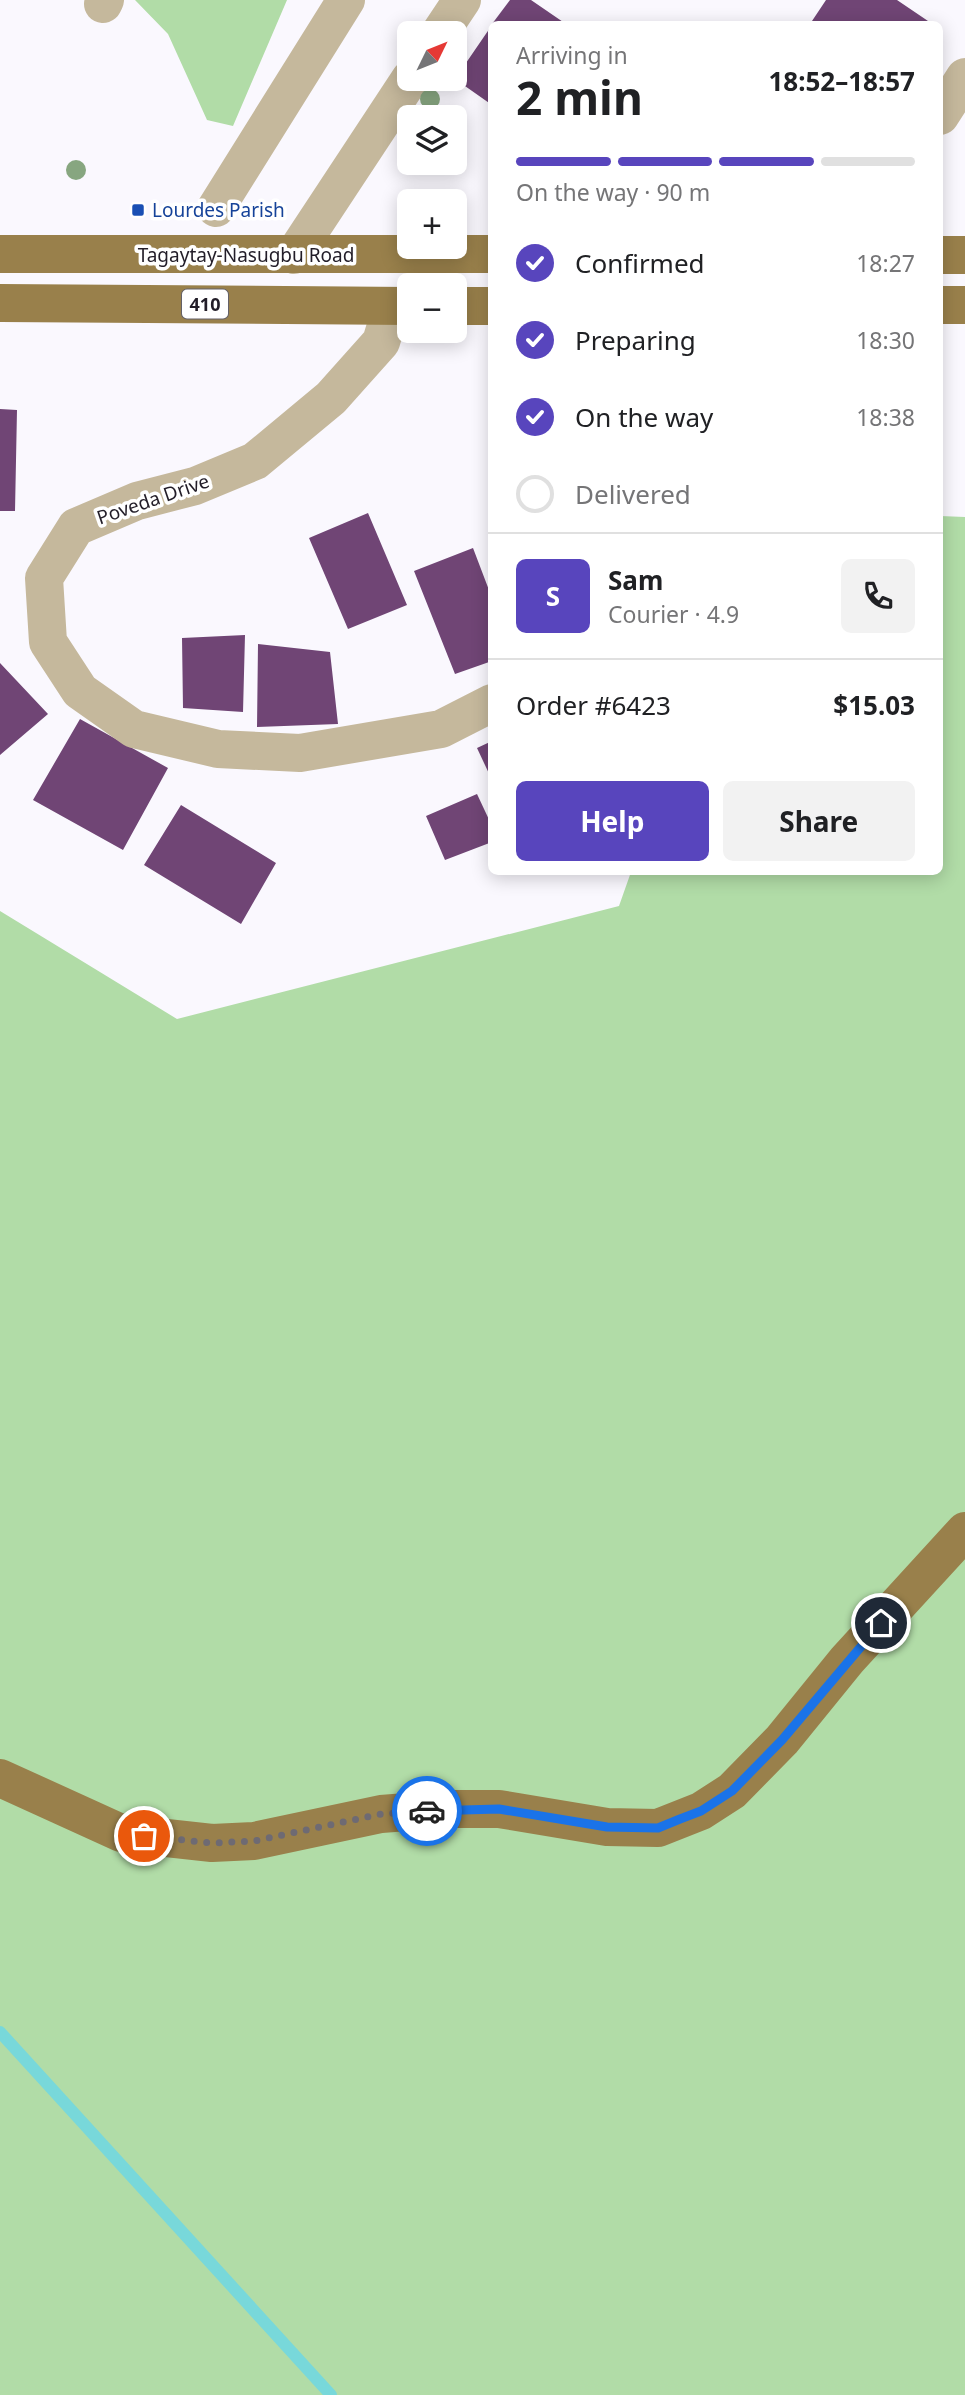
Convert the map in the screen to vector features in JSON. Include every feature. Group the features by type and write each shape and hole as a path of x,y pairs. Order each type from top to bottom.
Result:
{"main road":[{"name":"Tagaytay-Nasugbu Road","path":"0,254 488,254"},
{"path":"943,255 965,255"},
{"name":"410","path":"0,303 397,306"},
{"path":"943,305 965,304"},
{"path":"467,306 488,306"},
{"path":"0,1778 121,1833 212,1843 254,1841 381,1814 445,1809 499,1809 607,1827 658,1828 701,1811 732,1791 782,1740 847,1660 965,1531"}],"street":[{"path":"216,208 346,0"},
{"path":"448,21 462,0"},
{"path":"943,111 965,77"},
{"path":"294,255 402,91"},
{"name":"Poveda Drive","path":"397,314 382,342 331,398 255,461 195,486 137,501 76,527 44,578 48,642 80,691 134,729 218,749 300,753 441,729 488,705"}],"green space":[{"path":"135,0 287,0 233,126 207,120 168,34"},
{"path":"943,516 965,517 965,2395 0,2395 0,911 177,1019 619,906 630,875 943,875"}],"building":[{"path":"510,0 531,0 562,21 494,21"},
{"path":"826,0 897,0 928,21 812,21"},
{"path":"488,31 488,102 467,87 467,61"},
{"path":"0,409 17,410 15,511 0,511"},
{"path":"368,513 407,605 348,629 309,538"},
{"path":"473,548 488,587 488,662 455,674 414,571"},
{"path":"245,635 243,712 183,708 182,638"},
{"path":"258,644 330,652 338,724 257,727"},
{"path":"0,663 48,714 0,755"},
{"path":"80,719 168,768 123,850 33,800"},
{"path":"488,743 488,771 477,748"},
{"path":"477,794 488,817 488,844 445,860 426,816"},
{"path":"181,805 276,863 241,924 144,865"}],"waterway":[{"path":"0,2032 331,2395"}],"way so far":[{"path":"144,1836 212,1843 254,1841 381,1814 427,1811"}],"place":[{"name":"Lourdes Parish","path":"138,210"}],"route":[{"path":"427,1811 499,1809 607,1827 658,1828 701,1811 732,1791 782,1740 881,1623"}]}
